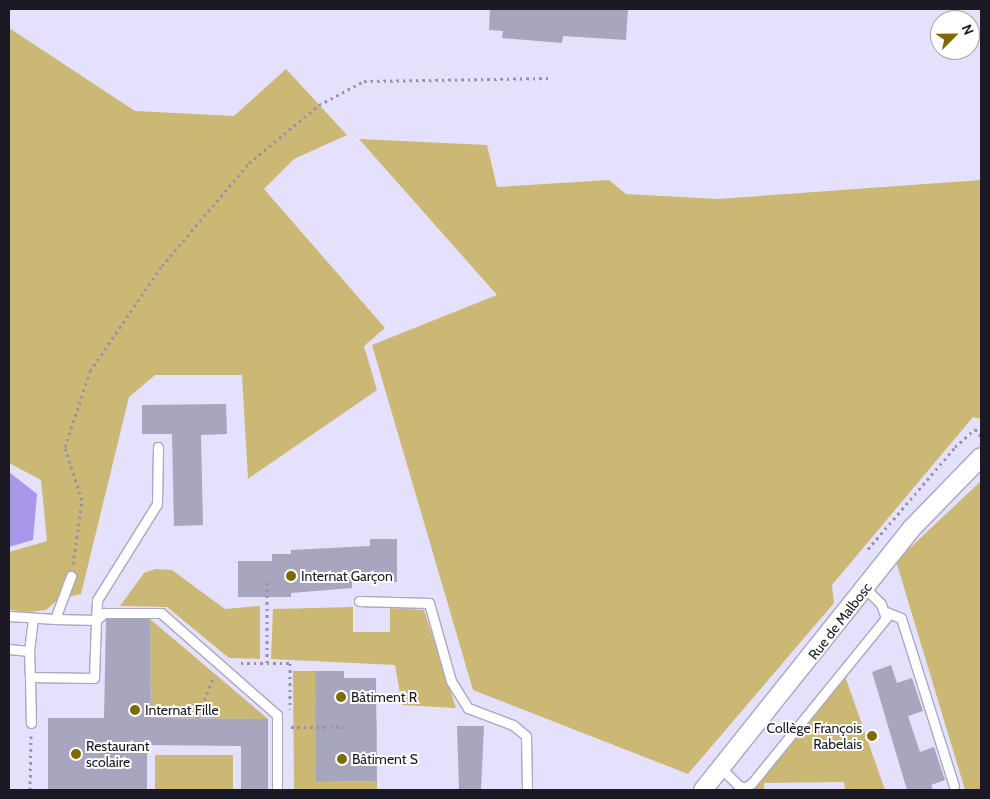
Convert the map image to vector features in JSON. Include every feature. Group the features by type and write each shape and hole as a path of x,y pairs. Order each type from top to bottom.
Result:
{"street":[{"name":"Rue de Malbosc","path":"703,790 866,589 911,529 980,459"}],"lane":[{"path":"30,677 94,678 96,600 157,504 158,447"},
{"path":"55,619 71,576"},
{"path":"866,589 886,612 901,618 954,786"},
{"path":"359,601 429,603 451,681 468,708 513,725 526,736 527,790"},
{"path":"721,768 744,789 758,776 886,612"},
{"path":"9,616 33,619 96,620 104,613 161,613 277,715 277,790"},
{"path":"31,723 29,651 33,619"},
{"path":"9,649 29,651"}],"path":[{"path":"71,576 82,500 64,447 90,371 162,266 249,163 319,105 364,81 549,78"},
{"path":"197,718 218,664 267,663 267,582"},
{"path":"30,790 31,723"},
{"path":"290,727 348,727"}],"shaded area":[{"path":"9,28 135,111 234,116 286,69 347,135 294,159 264,189 385,328 364,346 377,390 248,479 242,375 155,375 129,397 81,594 59,599 46,610 28,612 9,610 9,552 47,541 41,480 9,463"},
{"path":"359,139 487,145 497,187 609,180 626,194 718,199 981,180 981,419 973,417 832,585 834,603 688,774 473,690 372,345 497,295"},
{"path":"9,472 37,494 33,540 9,547"},
{"path":"981,481 981,790 965,790 896,561"},
{"path":"155,569 172,570 225,609 260,606 260,659 229,658 167,607 120,606 144,573"},
{"path":"353,607 353,632 390,632 390,608 424,610 456,708 402,705 395,665 271,659 273,609"},
{"path":"150,619 268,719 151,718"},
{"path":"293,671 315,671 316,716 376,716 377,737 316,737 316,782 377,781 377,790 294,790"},
{"path":"845,676 885,790 845,790 844,782 764,783 764,790 753,790"},
{"path":"155,755 233,755 233,790 155,790"}],"building":[{"path":"490,9 628,9 626,40 563,36 562,43 502,38 503,31 489,30"},
{"path":"226,404 227,434 201,435 203,525 174,526 172,434 142,434 142,405"},
{"path":"370,539 397,539 397,582 352,582 352,588 291,593 291,597 238,597 238,561 272,561 272,554 291,554 291,550 370,546"},
{"name":"Internat Fille","path":"106,619 150,619 151,718 268,719 268,790 241,790 241,746 147,745 147,790 48,790 48,718 104,718"},
{"path":"891,665 897,683 912,678 923,711 908,716 920,752 934,747 945,780 931,785 933,790 907,790 872,672"},
{"path":"315,671 344,671 344,678 376,678 377,781 316,782"},
{"path":"457,726 484,726 481,790 459,790"}],"place":[{"name":"Internat Garçon","path":"291,576"},
{"name":"Bâtiment R","path":"341,697"},
{"name":"Internat Fille","path":"135,710"},
{"name":"Collège François Rabelais","path":"872,736"},
{"name":"Restaurant scolaire","path":"76,754"},
{"name":"Bâtiment S","path":"342,759"}]}
